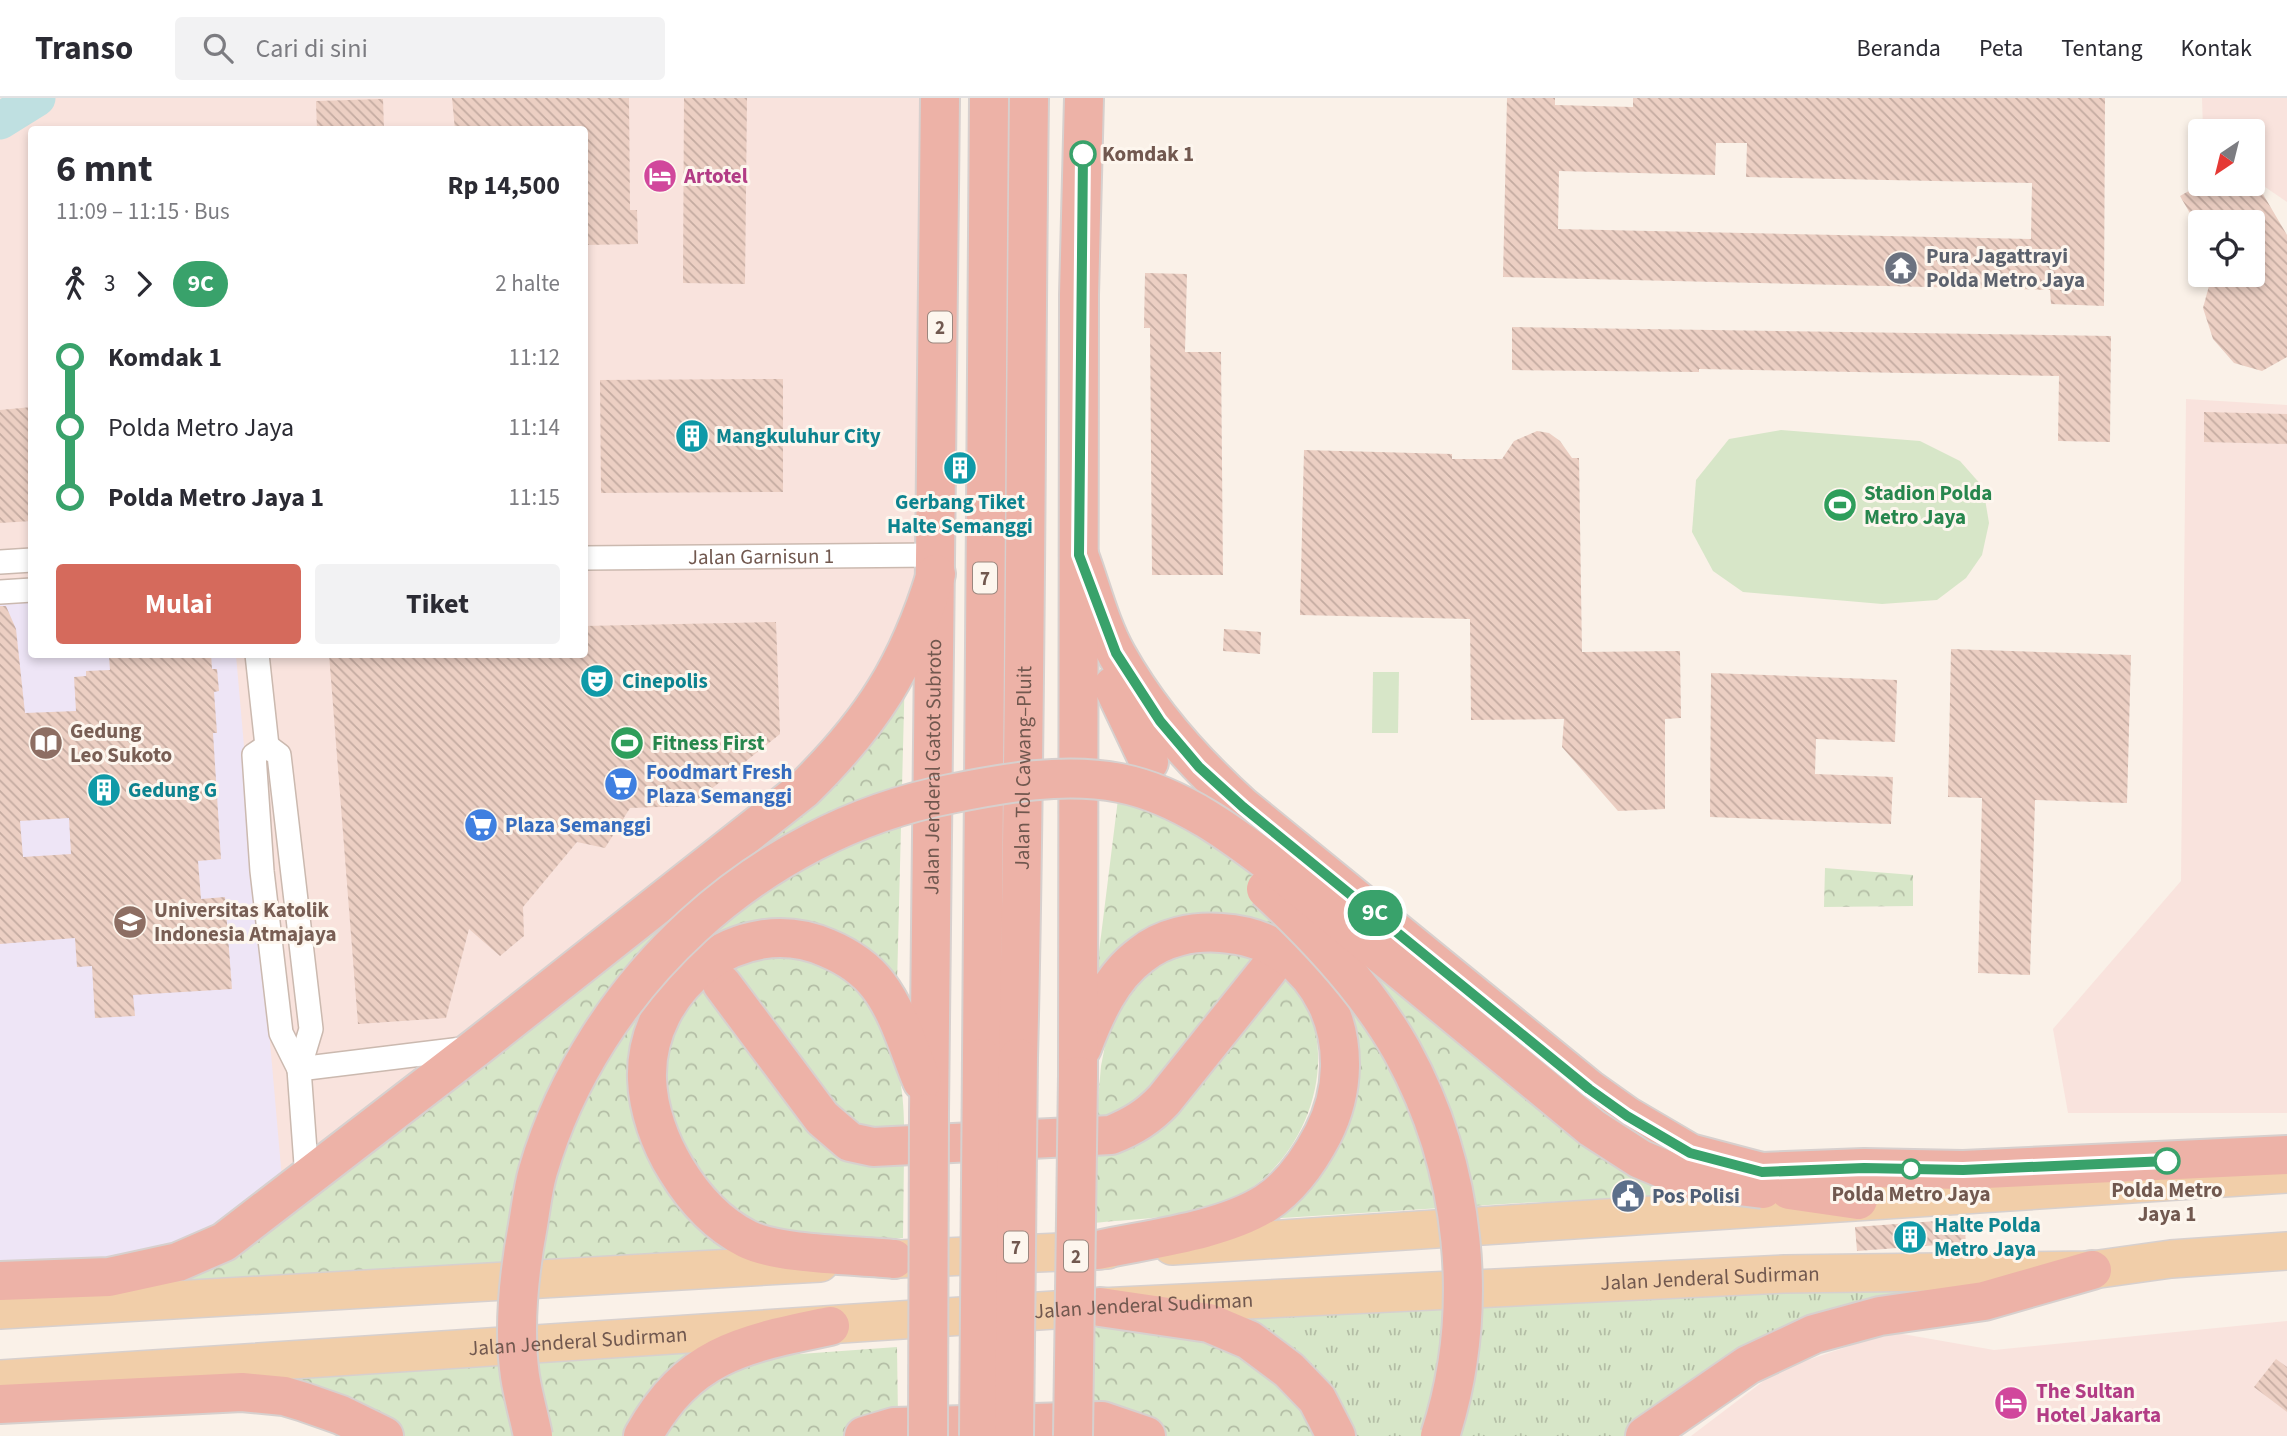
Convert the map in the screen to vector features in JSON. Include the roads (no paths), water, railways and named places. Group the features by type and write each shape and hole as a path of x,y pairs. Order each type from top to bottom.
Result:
{"highway":[{"name":"Jalan Jenderal Gatot Subroto","path":"928,1436 940,98"},
{"path":"0,1281 109,1277 178,1262 224,1242 477,1047 670,911 848,746 886,694 922,619 936,557 951,411 954,98"},
{"name":"Jalan Tol Cawang–Pluit","path":"989,98 1000,1058 1014,1436"},
{"name":"Jalan Tol Cawang–Pluit","path":"979,1436 1000,1058 1025,750 1025,397 1029,98"},
{"name":"2","path":"1073,1436 1078,1070 1079,295 1084,98"},
{"path":"1079,555 1116,653 1160,721 1199,767 1344,896 1589,1089 1627,1116 1690,1153 1762,1172 1861,1184"},
{"path":"1078,607 1149,762 1181,810 1299,920 1350,976 1402,1051 1441,1143 1459,1222 1464,1276 1460,1339 1447,1413 1440,1436"},
{"path":"533,1436 520,1376 518,1334 520,1264 538,1171 566,1100 585,1063 616,1014 702,915 760,871 825,836 912,801 1002,784 1063,779 1120,783 1171,801 1234,836 1592,1128 1640,1159 1690,1180 1763,1189 1805,1190 2021,1168 2287,1155"},
{"path":"1078,1070 1091,1026 1123,972 1142,954 1171,938 1206,932 1246,934 1277,947 1299,964 1320,987 1333,1015 1340,1054 1337,1094 1328,1124 1311,1156 1293,1180 1266,1203 1229,1220 1098,1250"},
{"path":"894,1259 785,1248 748,1239 712,1214 690,1191 669,1157 654,1121 647,1079 653,1037 672,997 698,966 730,948 763,938 806,939 847,957 878,985 897,1020 929,1106"},
{"path":"722,984 822,1118 850,1142 873,1147 1111,1135 1128,1129 1147,1119 1164,1100 1268,970"},
{"path":"1645,1436 1748,1365 1814,1334 1880,1316 1984,1301 2092,1270"},
{"path":"1100,1307 1209,1323 1249,1340 1289,1370 1317,1399 1336,1436"},
{"path":"643,1436 661,1404 684,1380 715,1359 759,1341 830,1326"},
{"path":"0,1404 243,1392 284,1396 304,1402 341,1415 384,1436"},
{"path":"0,1426 175,1412 235,1412 282,1422 322,1436"},
{"path":"864,1436 894,1427 1102,1421 1146,1436"}],"main road":[{"path":"1964,1193 2021,1168"},
{"path":"0,1310 894,1259 1098,1250 1861,1184 1964,1193 2287,1174"},
{"name":"Jalan Jenderal Sudirman","path":"0,1379 218,1362 830,1326 1100,1307 1785,1275 2092,1270 2171,1259 2287,1251"}],"street":[{"name":"Jalan Garnisun 1","path":"588,558 936,557"},
{"path":"0,562 28,560"},
{"path":"0,592 28,590"},
{"path":"257,658 267,746 279,755 311,1029 299,1069 307,1178"},
{"path":"299,1069 477,1047"}],"waterway":[{"path":"0,121 37,98"}],"place":[{"name":"Komdak 1","path":"1083,154"},
{"name":"Artotel","path":"660,176"},
{"name":"Pura Jagattrayi Polda Metro Jaya","path":"1901,268"},
{"name":"Mangkuluhur City","path":"692,436"},
{"name":"Gerbang Tiket Halte Semanggi","path":"960,468"},
{"name":"Stadion Polda Metro Jaya","path":"1840,505"},
{"name":"Cinepolis","path":"597,681"},
{"name":"Gedung Leo Sukoto","path":"46,743"},
{"name":"Fitness First","path":"627,743"},
{"name":"Foodmart Fresh Plaza Semanggi","path":"621,784"},
{"name":"Gedung G","path":"104,790"},
{"name":"Plaza Semanggi","path":"481,825"},
{"name":"Universitas Katolik Indonesia Atmajaya","path":"130,922"},
{"name":"Polda Metro Jaya 1","path":"2167,1161"},
{"name":"Polda Metro Jaya","path":"1911,1169"},
{"name":"Pos Polisi","path":"1628,1196"},
{"name":"Halte Polda Metro Jaya","path":"1910,1237"},
{"name":"The Sultan Hotel Jakarta","path":"2011,1403"}]}
